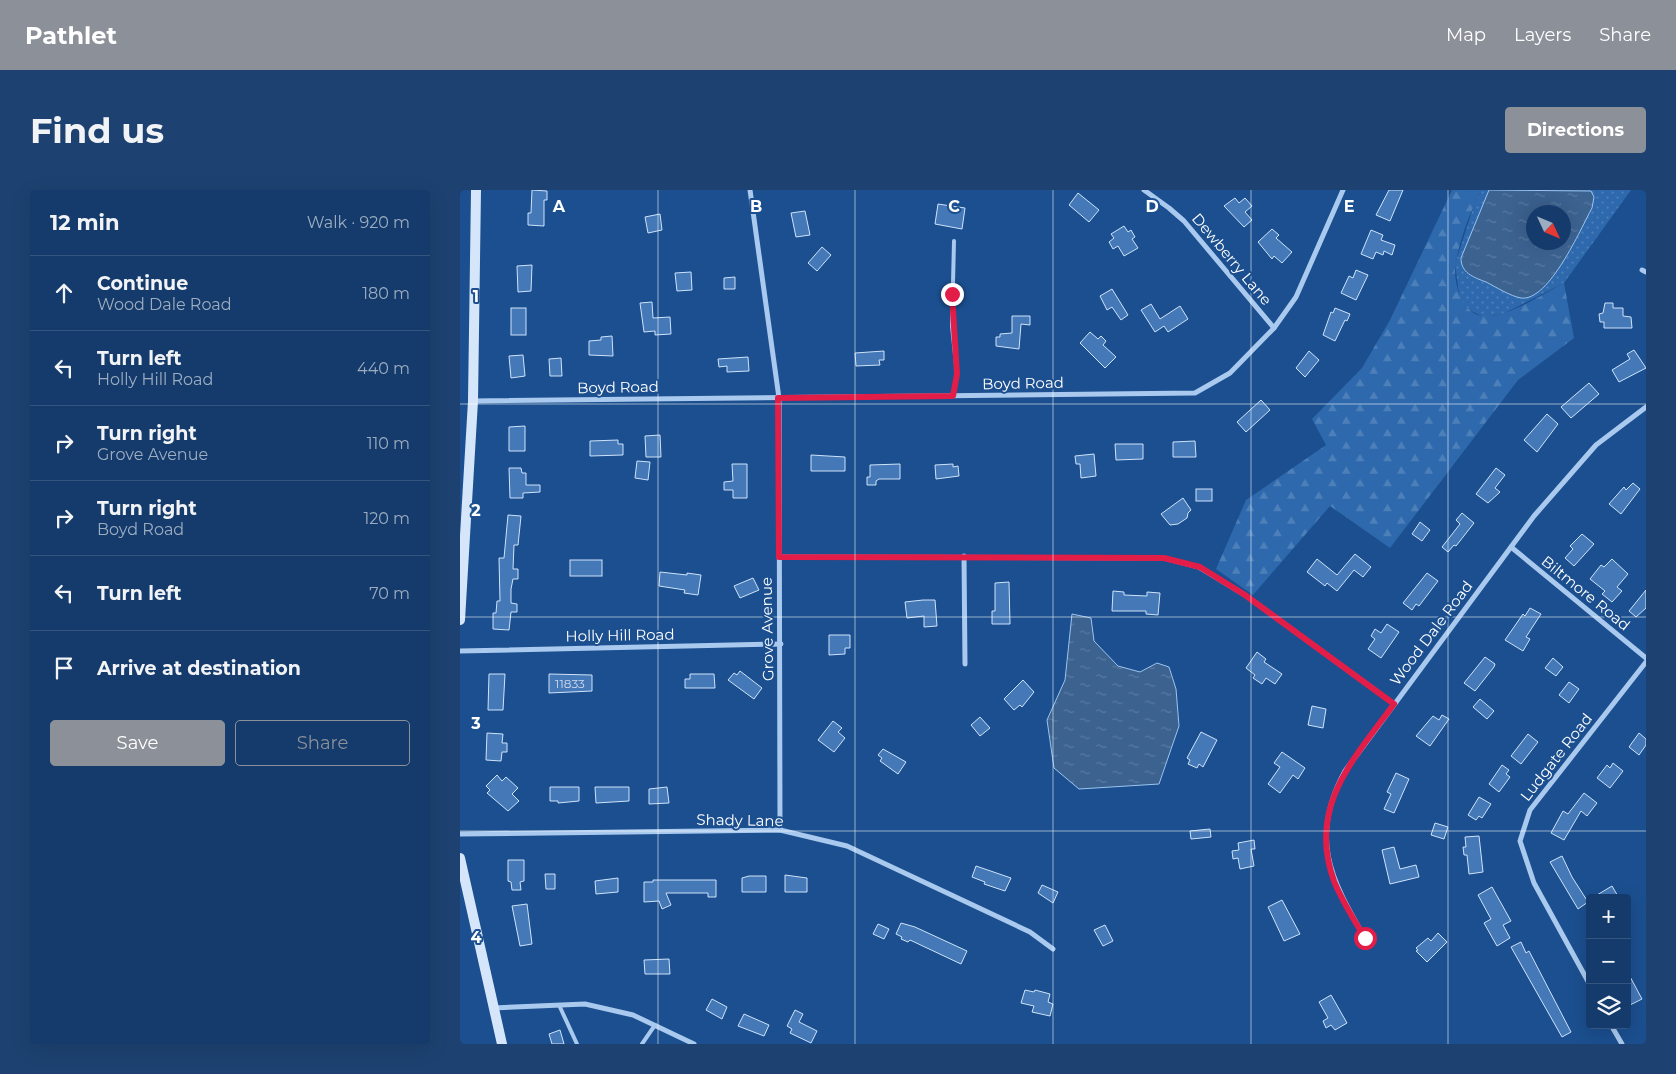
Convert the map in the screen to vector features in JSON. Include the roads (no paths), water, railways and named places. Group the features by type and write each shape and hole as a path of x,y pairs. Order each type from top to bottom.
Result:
{"street":[{"path":"460,620 473,401 476,190"},
{"name":"Grove Avenue","path":"750,190 778,398 780,830"},
{"name":"Dewberry Lane","path":"1144,190 1170,208 1184,222 1274,328"},
{"name":"Boyd Road","path":"473,401 1195,393 1230,373 1274,328 1296,296 1343,190"},
{"name":"Wood Dale Road","path":"1365,938 1342,898 1329,864 1325,832 1336,787 1345,771 1394,704 1510,548 1567,476 1596,445 1646,406"},
{"name":"Biltmore Road","path":"1510,548 1646,660"},
{"path":"964,556 965,664"},
{"path":"779,557 1164,558 1200,567 1245,595 1394,704"},
{"name":"Holly Hill Road","path":"460,651 780,644"},
{"name":"Ludgate Road","path":"1589,984 1534,883 1520,841 1530,810 1646,660"},
{"name":"Shady Lane","path":"460,834 780,830 847,846 1030,932 1053,949"},
{"path":"460,858 502,1044"},
{"path":"493,1008 585,1004 633,1015 694,1044"},
{"path":"1613,1029 1622,1044"}],"lane":[{"path":"953,396 957,374 952,310 955,262 954,241"},
{"path":"559,1005 577,1044"},
{"path":"642,1044 655,1025"}],"water":[{"path":"1489,190 1591,191 1594,197 1592,208 1571,248 1571,205 1526,205 1526,250 1570,250 1553,277 1532,296 1521,298 1508,293 1472,276 1465,271 1461,258"},
{"path":"1072,614 1091,618 1094,641 1118,666 1140,672 1157,663 1169,667 1176,689 1179,726 1159,784 1079,789 1054,768 1047,720 1065,680"}]}
